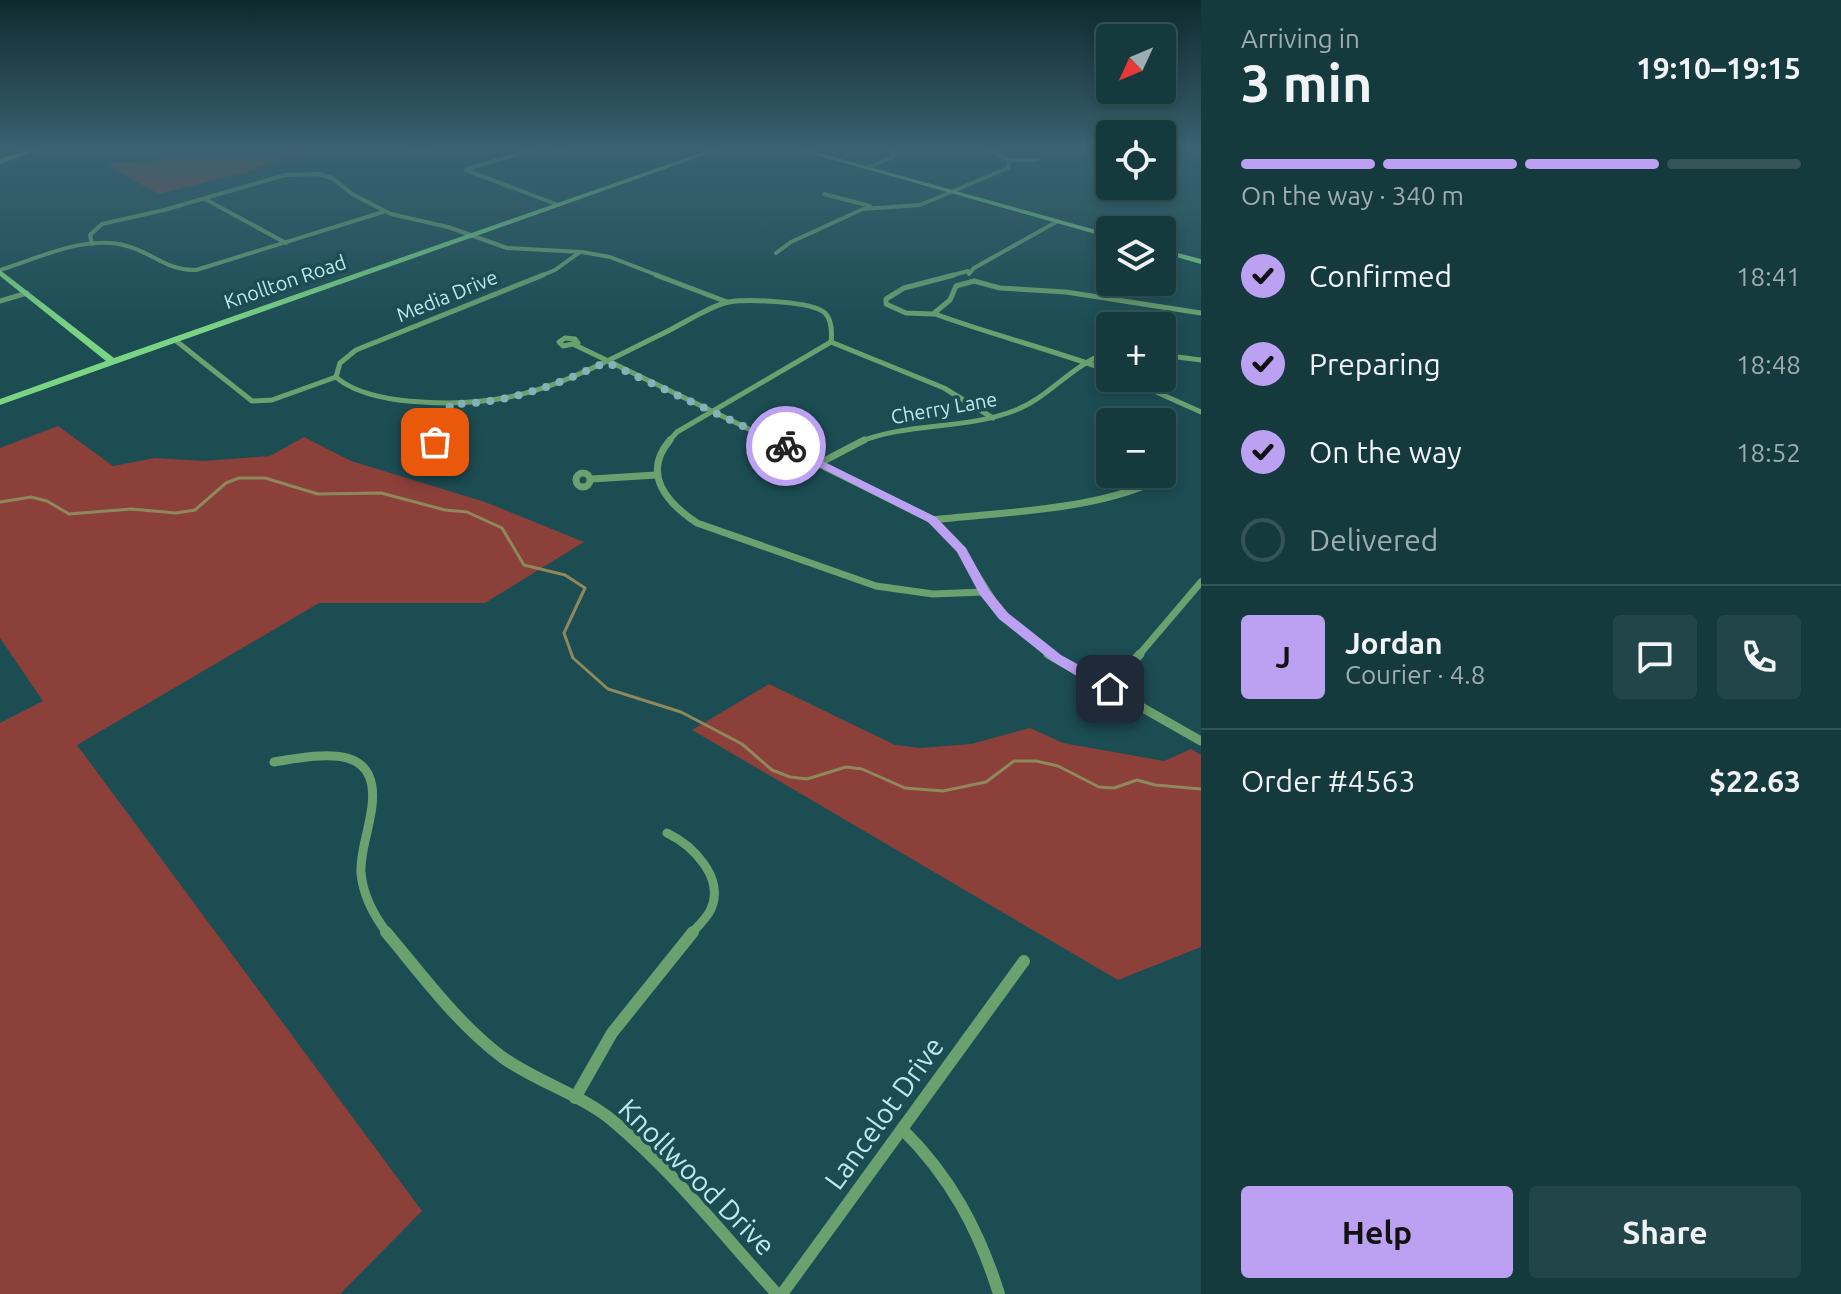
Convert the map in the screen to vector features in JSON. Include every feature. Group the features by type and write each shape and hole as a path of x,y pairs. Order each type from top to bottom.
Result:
{"street":[{"path":"92,244 90,235 102,224 162,209"},
{"path":"223,209 286,243"},
{"path":"381,209 512,249 580,252 616,259 728,302 799,304 827,316 832,329 831,342"},
{"name":"Knollton Road","path":"0,402 546,209"},
{"path":"776,253 791,242 867,209"},
{"path":"1014,209 1096,232"},
{"path":"0,271 92,244 128,246 166,269 185,271 207,268 384,211"},
{"path":"1058,221 968,271 904,288 886,301 887,306 902,312 935,314 1009,341 1096,365"},
{"name":"Media Drive","path":"336,377 341,361 360,347 555,270 580,252"},
{"path":"1176,255 1201,262"},
{"path":"0,271 113,362"},
{"path":"968,271 974,281"},
{"path":"935,314 951,299 956,286 974,281 1000,288 1111,298 1201,313"},
{"path":"0,301 27,293"},
{"path":"175,340 252,401 275,399 336,377 345,385 381,397 450,404 492,402 534,393 606,362 728,302"},
{"path":"831,342 711,410 669,439 658,457 656,475 661,492 693,521 876,586 933,594 984,592"},
{"path":"831,342 944,388 993,418"},
{"path":"575,345 932,520 962,551 984,592 1003,616 1029,639 1201,741"},
{"name":"Cherry Lane","path":"820,463 837,450 867,439 993,418 1033,402 1086,361 1096,357"},
{"path":"1176,357 1201,360"},
{"path":"1156,392 1201,412"},
{"path":"447,434 450,404"},
{"path":"592,479 656,475"},
{"path":"932,520 1076,501 1137,488"},
{"path":"1110,689 1201,582"},
{"name":"Knollwood Drive","path":"274,762 335,755 349,758 365,767 372,777 375,793 363,842 361,872 364,892 379,925 484,1041 514,1065 604,1114 636,1142 780,1294"},
{"path":"575,1098 612,1033 711,909 712,887 706,866 686,842 667,833"},
{"name":"Lancelot Drive","path":"780,1294 1024,961"},
{"path":"902,1129 942,1173 962,1204 980,1237 999,1294"}],"shaded area":[{"path":"58,426 113,466 155,458 204,461 270,456 304,437 351,461 485,502 584,542 485,603 319,603 77,745 422,1211 340,1294 0,1294 0,723 43,701 0,638 0,448"},
{"path":"769,684 895,745 921,748 971,744 1030,728 1063,743 1164,761 1191,749 1201,755 1201,947 1118,980 692,730"}],"waterway":[{"path":"0,502 31,497 47,501 69,514 131,509 176,513 195,510 226,483 239,478 265,478 318,494 381,493 445,510 467,512 502,528 524,565 565,575 585,588 564,633 573,658 608,689 681,712 742,744 772,770 790,777 807,779 846,767 862,769 905,788 943,791 986,782 1014,761 1036,761 1058,766 1099,787 1114,788 1137,780 1155,785 1201,789"}],"way so far":[{"path":"435,442 437,437 447,434 450,404 492,402 534,393 606,362 786,446"}],"route":[{"path":"786,446 911,506 943,528 962,551 984,592 1003,616 1029,639 1110,689"}]}
